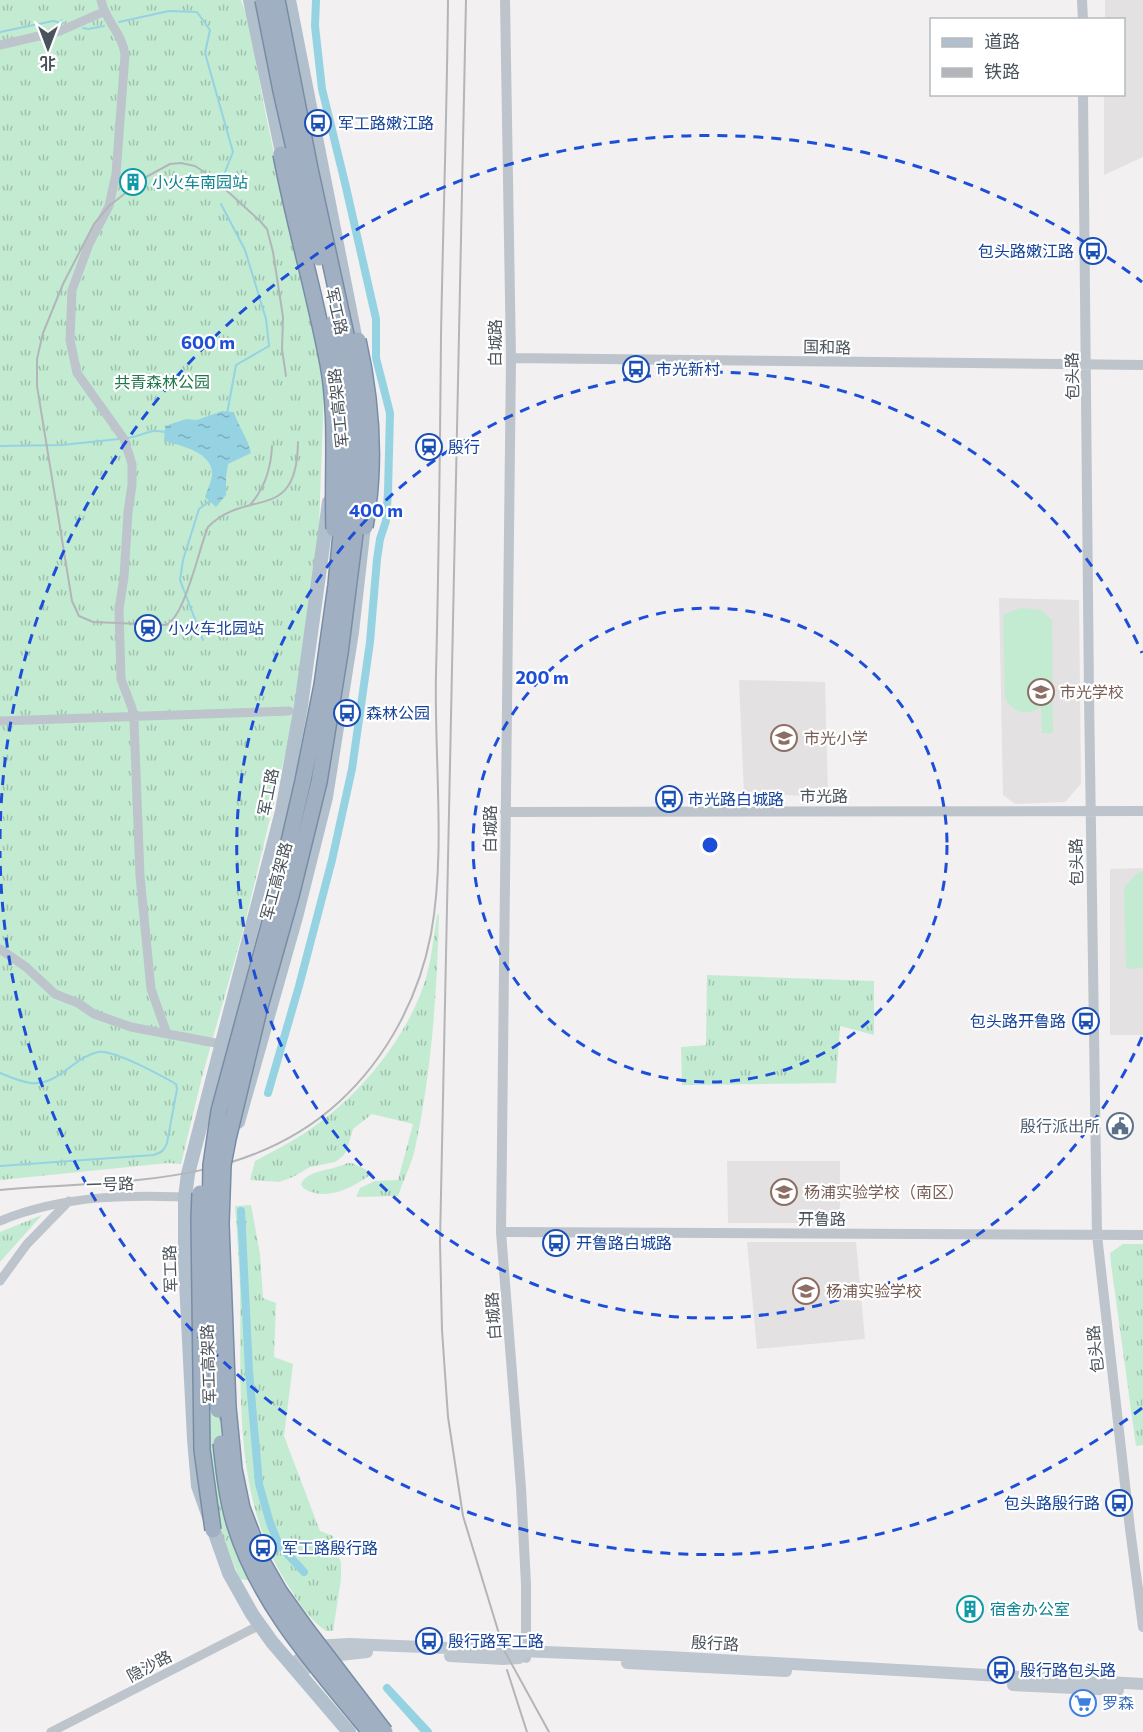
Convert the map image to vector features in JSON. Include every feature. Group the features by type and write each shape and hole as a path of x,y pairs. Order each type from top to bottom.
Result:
{"highway":[{"name":"军工高架路","path":"263,0 281,91 336,332 345,396 347,473 336,585 322,685 303,781 273,911 215,1129 209,1203 216,1379 224,1471 235,1525 253,1572 296,1642 370,1732"},
{"name":"军工高架路","path":"278,0 310,169 350,353 358,403 361,447 360,494 345,618 319,782 291,896 259,1010 228,1139 224,1165 221,1224 228,1407 234,1469 242,1508 263,1563 279,1591 385,1732"},
{"path":"318,150 322,200 366,375 371,440 371,492 357,571 345,618"},
{"path":"281,154 290,205 328,366 334,450 336,585"},
{"path":"213,1530 202,1450 199,1219 203,1175 215,1129"}],"main road":[{"name":"军工路","path":"250,0 281,154 296,205 332,363 335,398 335,455 302,706 282,811 188,1174 185,1197 186,1262 194,1439 198,1486 235,1584 260,1625 349,1732"},
{"name":"军工路","path":"289,0 365,392 368,464 366,504 350,643 326,797 296,917 237,1127 225,1185 225,1262 238,1469 252,1540 274,1594 318,1652"},
{"path":"235,1584 247,1587 255,1585 264,1574"},
{"name":"军工路","path":"260,1625 268,1622 282,1623 292,1628 318,1652 392,1732"},
{"name":"殷行路","path":"318,1652 350,1644 1143,1692"},
{"path":"295,1669 318,1652"},
{"name":"殷行路","path":"526,1654 1143,1683"},
{"path":"335,1716 336,1698 349,1693 357,1694"}],"street":[{"path":"101,0 104,12 124,43 116,174 109,206 89,244 72,290 70,340 77,373 124,439 132,464 124,577 119,609 121,679 134,715 140,876 151,989 167,1034"},
{"name":"白城路","path":"505,0 511,358 501,1232 521,1488 526,1584 526,1654"},
{"path":"1082,0 1083,18"},
{"path":"0,45 60,32 104,12"},
{"name":"包头路","path":"1083,96 1097,1235 1143,1627"},
{"name":"国和路","path":"511,358 1143,365"},
{"path":"0,721 289,711"},
{"name":"市光路","path":"505,812 1143,811"},
{"path":"0,949 26,967 55,994 78,1003 94,1014 131,1028 221,1044"},
{"name":"一号路","path":"0,1221 29,1210 69,1201 185,1197 225,1199"},
{"path":"0,1281 27,1244 69,1201"},
{"name":"开鲁路","path":"501,1232 1143,1235"},
{"name":"隐沙路","path":"51,1732 260,1625"}],"shaded area":[{"path":"1105,0 1143,0 1143,157 1104,175 1104,96 1125,96 1125,18 1105,18"},
{"name":"市光学校","path":"999,598 1079,600 1081,784 1065,802 1015,804 1003,795"},
{"name":"市光小学","path":"739,680 825,682 828,797 744,793"},
{"path":"1143,868 1143,1035 1110,1035 1110,869"},
{"name":"杨浦实验学校（南区）","path":"727,1161 840,1161 840,1223 728,1223"},
{"name":"杨浦实验学校","path":"747,1242 856,1242 865,1339 757,1349"}],"green space":[{"name":"共青森林公园","path":"0,0 241,0 248,19 297,261 325,365 319,526 306,642 294,718 244,927 202,1077 181,1164 168,1163 0,1180"},
{"path":"1020,608 1041,610 1052,620 1053,733 1042,733 1041,708 1021,712 1013,708 1005,699 1003,615"},
{"path":"1143,871 1143,968 1126,969 1124,888 1136,874"},
{"path":"439,914 435,1001 422,1115 415,1150 398,1196 356,1197 360,1188 375,1181 398,1180 413,1124 372,1114 353,1129 347,1150 335,1162 310,1167 279,1182 250,1180 255,1161 303,1134 342,1104 361,1085 395,1043 419,997 427,974"},
{"path":"707,975 874,981 874,1035 840,1026 836,1083 682,1085 681,1047 706,1045"},
{"path":"347,1163 373,1173 349,1188 330,1194 312,1192 303,1188 301,1184 309,1176"},
{"path":"251,1205 260,1254 263,1298 276,1303 274,1357 293,1364 284,1436 320,1531 333,1536 341,1564 333,1631 326,1631 315,1622 291,1590 272,1555 258,1519 249,1482 241,1405 240,1288 235,1206"},
{"path":"42,1215 0,1262 0,1232"},
{"path":"191,1219 217,1330 225,1467 251,1579 247,1580 240,1579 237,1572 218,1525 205,1477"},
{"path":"1123,1244 1143,1244 1143,1445 1136,1446 1110,1253"}],"water":[{"path":"222,411 234,412 251,453 228,464 226,495 216,507 205,497 212,474 207,460 194,451 164,441 165,426 186,419 197,420"}],"waterway":[{"path":"268,1093 332,860 352,769 370,642 377,559 386,521 388,492 390,413 376,358 376,319 322,89 315,26 316,0"},
{"path":"119,22 169,11 197,12 210,30 205,53 233,152 223,177"},
{"path":"0,32 53,21 63,23"},
{"path":"83,28 104,26"},
{"path":"221,204 245,250 266,319 269,346 236,365 227,414"},
{"path":"128,438 150,432 165,432"},
{"path":"0,446 62,445 119,439"},
{"path":"203,640 180,580 183,560 199,509 211,500"},
{"path":"0,1073 23,1082 41,1083 58,1076 89,1055 105,1052 149,1070 176,1084 177,1089 167,1143 164,1150 159,1153 0,1166"},
{"path":"241,1211 249,1371 259,1484 279,1545 304,1572"},
{"path":"426,1732 387,1688 428,1732"}],"railway":[{"path":"0,1190 179,1175 222,1165 263,1151 302,1130 339,1102 356,1085 386,1046 418,981 431,934 439,838 436,673 448,0"},
{"path":"466,0 440,1242 442,1330 448,1417 463,1516 504,1650 549,1732"},
{"path":"286,376 282,349 283,317 273,252 267,229 260,221 212,177 195,166 181,163 170,164 146,177 109,206 94,224 63,284 43,333 37,359 37,386 72,601 79,616 93,622 166,625 173,619 185,596 208,527 223,515 279,495 289,485 295,468 298,442"},
{"path":"250,505 260,492 266,478 272,446"},
{"path":"507,1670 527,1732"}],"place":[{"name":"军工路嫩江路","path":"318,123"},
{"name":"小火车南园站","path":"133,182"},
{"name":"包头路嫩江路","path":"1093,251"},
{"name":"市光新村","path":"636,369"},
{"name":"殷行","path":"429,447"},
{"name":"小火车北园站","path":"148,628"},
{"name":"市光学校","path":"1041,692"},
{"name":"森林公园","path":"347,713"},
{"name":"市光小学","path":"784,738"},
{"name":"市光路白城路","path":"669,799"},
{"name":"包头路开鲁路","path":"1086,1021"},
{"name":"殷行派出所","path":"1120,1126"},
{"name":"杨浦实验学校（南区）","path":"784,1192"},
{"name":"开鲁路白城路","path":"556,1243"},
{"name":"杨浦实验学校","path":"806,1291"},
{"name":"包头路殷行路","path":"1119,1503"},
{"name":"军工路殷行路","path":"263,1548"},
{"name":"宿舍办公室","path":"970,1609"},
{"name":"殷行路军工路","path":"429,1641"},
{"name":"殷行路包头路","path":"1001,1670"},
{"name":"罗森","path":"1083,1703"}]}
